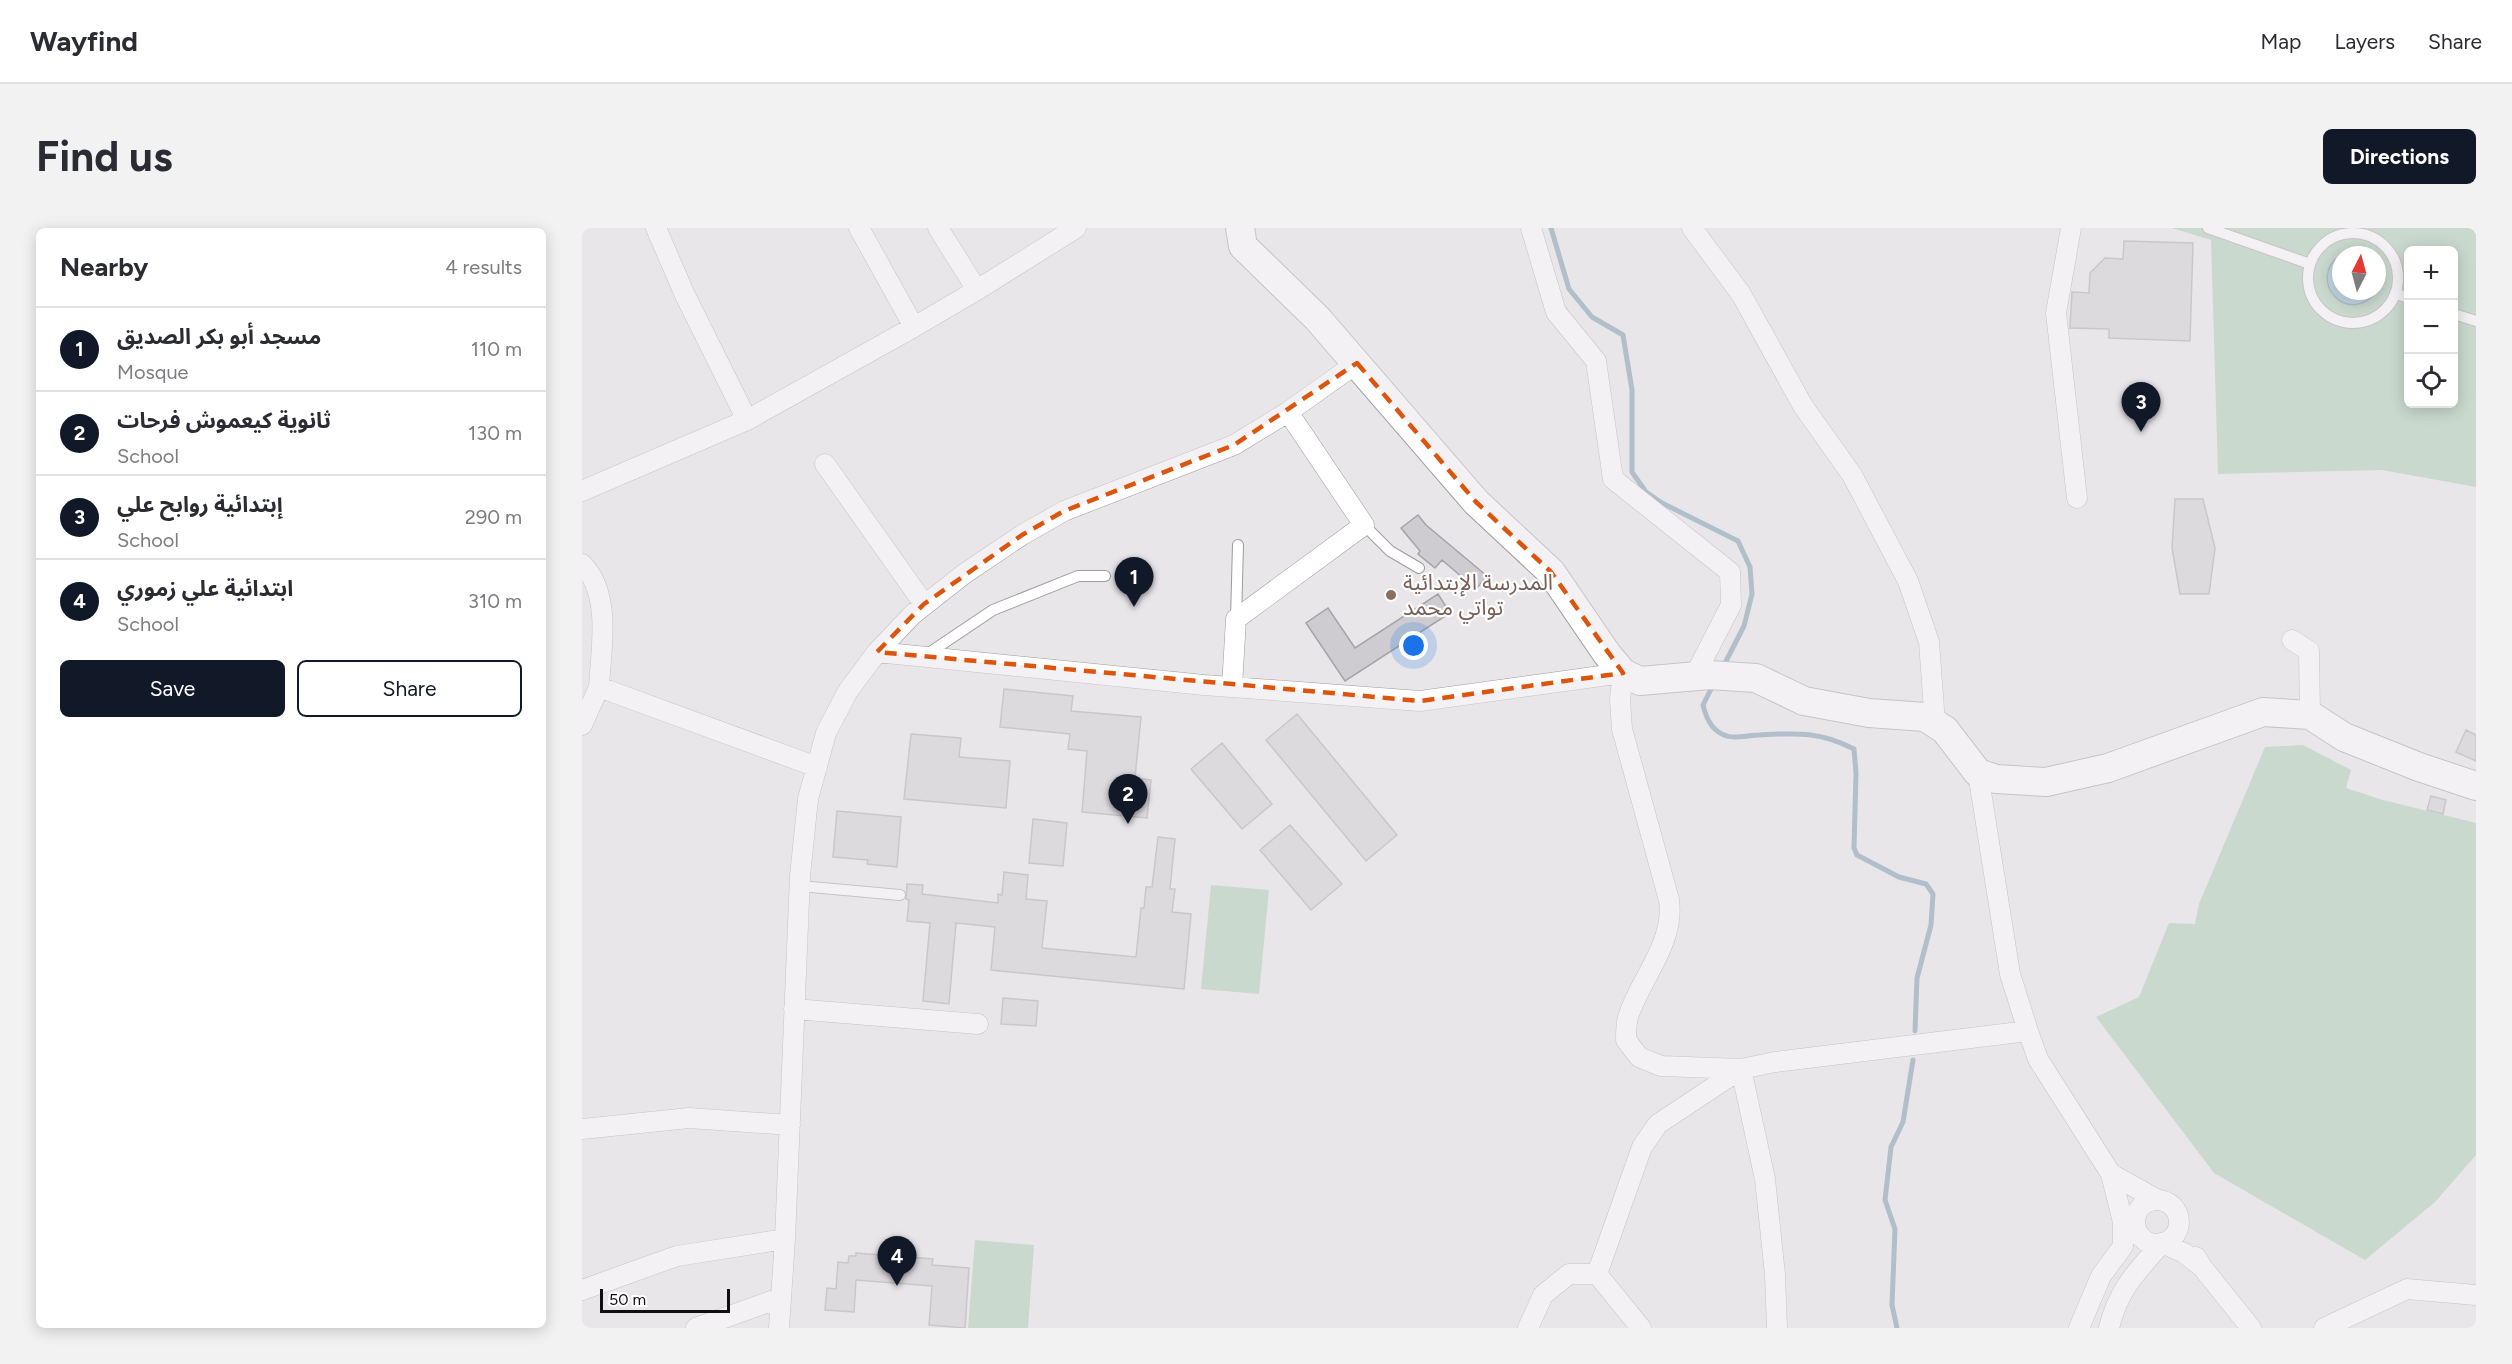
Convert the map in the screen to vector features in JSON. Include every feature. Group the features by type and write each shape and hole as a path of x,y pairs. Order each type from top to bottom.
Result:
{"main road":[{"path":"1240,228 1243,246 1317,318 1476,502 1551,572 1606,654 1623,673 1640,681 1710,676 1756,678 1804,701 1869,713 1925,717 1945,730 1978,773 1996,779 2046,782 2108,768 2263,712 2310,715 2344,737 2419,767 2476,786"}],"street":[{"path":"656,228 684,293 747,420"},
{"path":"859,228 914,327"},
{"path":"938,228 977,290"},
{"path":"582,491 747,420 914,327 1076,228"},
{"path":"1531,228 1556,312 1596,361 1613,479 1730,572 1731,605 1710,676"},
{"path":"1692,228 1741,294 1803,406 1852,475 1908,581 1929,642 1935,723"},
{"path":"2071,228 2056,313 2077,498"},
{"path":"779,1328 800,886 808,799 826,733 848,691 877,652 924,604 1022,535 1064,511 1234,445 1288,412 1357,363"},
{"path":"1232,687 1236,619 1364,525 1288,412"},
{"path":"825,464 924,604"},
{"path":"582,564 589,571 600,596 603,634 599,687 582,725"},
{"path":"2292,640 2309,651 2310,715"},
{"path":"877,652 1232,687 1420,701 1623,673 1620,699 1622,729 1669,900 1671,916 1664,940 1627,1018 1626,1040 1639,1057 1661,1065 1741,1069 1775,1062 2028,1031"},
{"path":"599,687 817,766"},
{"path":"1978,773 2010,974 2038,1059 2113,1179 2136,1220 2137,1231 2148,1241 2162,1243 2184,1253 2202,1268 2251,1328"},
{"path":"794,1009 978,1024"},
{"path":"1598,1274 1642,1147 1658,1124 1741,1069"},
{"path":"1741,1069 1765,1179 1775,1275 1777,1328"},
{"path":"582,1129 689,1118 790,1125"},
{"path":"2113,1179 2171,1205 2176,1210 2179,1223 2202,1268"},
{"path":"2113,1179 2122,1222 2123,1246"},
{"path":"2083,1323 2101,1276 2123,1246 2144,1204 2158,1200"},
{"path":"2098,1328 2114,1307 2128,1281 2162,1243 2174,1236 2179,1223"},
{"path":"582,1290 677,1256 785,1239"},
{"path":"1528,1328 1543,1295 1569,1274 1598,1274"},
{"path":"1598,1274 1641,1328"},
{"path":"2324,1328 2407,1289 2476,1295"},
{"path":"696,1328 780,1298"},
{"path":"2109,1328 2114,1307"}],"lane":[{"path":"2208,228 2310,264"},
{"path":"2358,233 2372,237 2384,245 2393,257 2398,271 2395,293 2385,310 2373,319 2359,323 2331,318 2319,308 2310,294 2307,279 2310,264 2317,250 2329,240 2343,234 2358,233"},
{"path":"2395,293 2404,296"},
{"path":"2458,315 2476,321"},
{"path":"1364,525 1390,551 1419,568"},
{"path":"1236,619 1238,545"},
{"path":"923,656 993,610 1078,576 1105,576"},
{"path":"800,886 900,895"}],"highlighted area":[{"path":"1357,363 1476,502 1551,572 1623,673 1420,701 877,652 924,604 1022,535 1064,511 1234,445"}],"green space":[{"path":"2172,228 2476,228 2476,487 2382,470 2218,474 2211,240"},
{"path":"2303,745 2351,770 2346,788 2383,800 2476,823 2476,1155 2435,1202 2365,1260 2214,1173 2096,1017 2139,997 2169,923 2195,924 2199,904 2265,747"},
{"path":"1211,885 1269,890 1259,994 1201,989"},
{"path":"975,1240 1034,1245 1028,1328 968,1328"}],"water":[{"path":"2332,264 2332,292 2327,276"},
{"path":"2340,300 2367,300 2354,305"}],"building":[{"path":"2124,241 2193,243 2190,341 2109,338 2109,329 2070,328 2072,292 2089,293 2090,273 2105,258 2123,259"},
{"path":"2175,499 2203,499 2215,548 2209,594 2180,594 2172,548"},
{"path":"1418,515 1426,525 1487,576 1476,589 1442,560 1435,568 1418,554 1420,551 1401,528"},
{"path":"1438,594 1450,613 1345,681 1306,623 1328,608 1355,648"},
{"path":"1004,689 1073,696 1071,711 1141,717 1135,778 1151,780 1147,818 1082,812 1087,751 1068,749 1070,734 1000,727"},
{"path":"1297,714 1397,835 1366,861 1266,740"},
{"path":"2466,730 2476,735 2476,761 2456,752"},
{"path":"911,734 961,738 959,757 1010,761 1006,808 904,799"},
{"path":"1222,743 1272,804 1242,829 1191,769"},
{"path":"2431,796 2446,800 2443,814 2427,810"},
{"path":"837,811 901,817 897,867 867,864 868,860 833,857"},
{"path":"1033,819 1067,823 1063,866 1029,863"},
{"path":"1290,825 1342,884 1311,910 1260,850"},
{"path":"1158,837 1175,839 1170,889 1175,889 1172,912 1191,914 1184,989 991,970 995,927 956,923 949,1004 923,1001 930,923 907,921 909,900 906,899 907,884 923,885 922,894 998,903 998,894 1002,895 1004,872 1028,875 1026,899 1047,901 1042,948 1136,957 1141,908 1144,908 1146,887 1152,887"},
{"path":"1003,998 1038,1001 1036,1026 1001,1024"},
{"path":"856,1253 933,1259 932,1265 969,1268 965,1328 929,1325 932,1286 856,1280 854,1312 825,1310 827,1288 836,1289 838,1262 848,1263 849,1256 856,1256"}],"waterway":[{"path":"1551,228 1569,289 1592,317 1623,335 1632,390 1632,472 1646,492 1662,503 1738,541 1750,567 1752,594 1744,626 1723,667"},
{"path":"1714,683 1703,705 1710,724 1722,734 1734,737 1808,734 1830,739 1854,749 1856,773 1854,848 1857,855 1899,877 1926,884 1933,894 1931,925 1917,978 1915,1031"},
{"path":"1897,1328 1892,1305 1895,1229 1885,1200 1891,1147 1903,1122 1913,1060"}],"place":[{"name":"إبتدائية روابح علي","path":"2141,432"},
{"name":"المدرسة الإبتدائية تواتي محمد","path":"1391,595"},
{"name":"مسجد أبو بكر الصديق","path":"1134,607"},
{"name":"ثانوية كيعموش فرحات","path":"1128,824"},
{"name":"ابتدائية علي زموري","path":"897,1286"}]}
